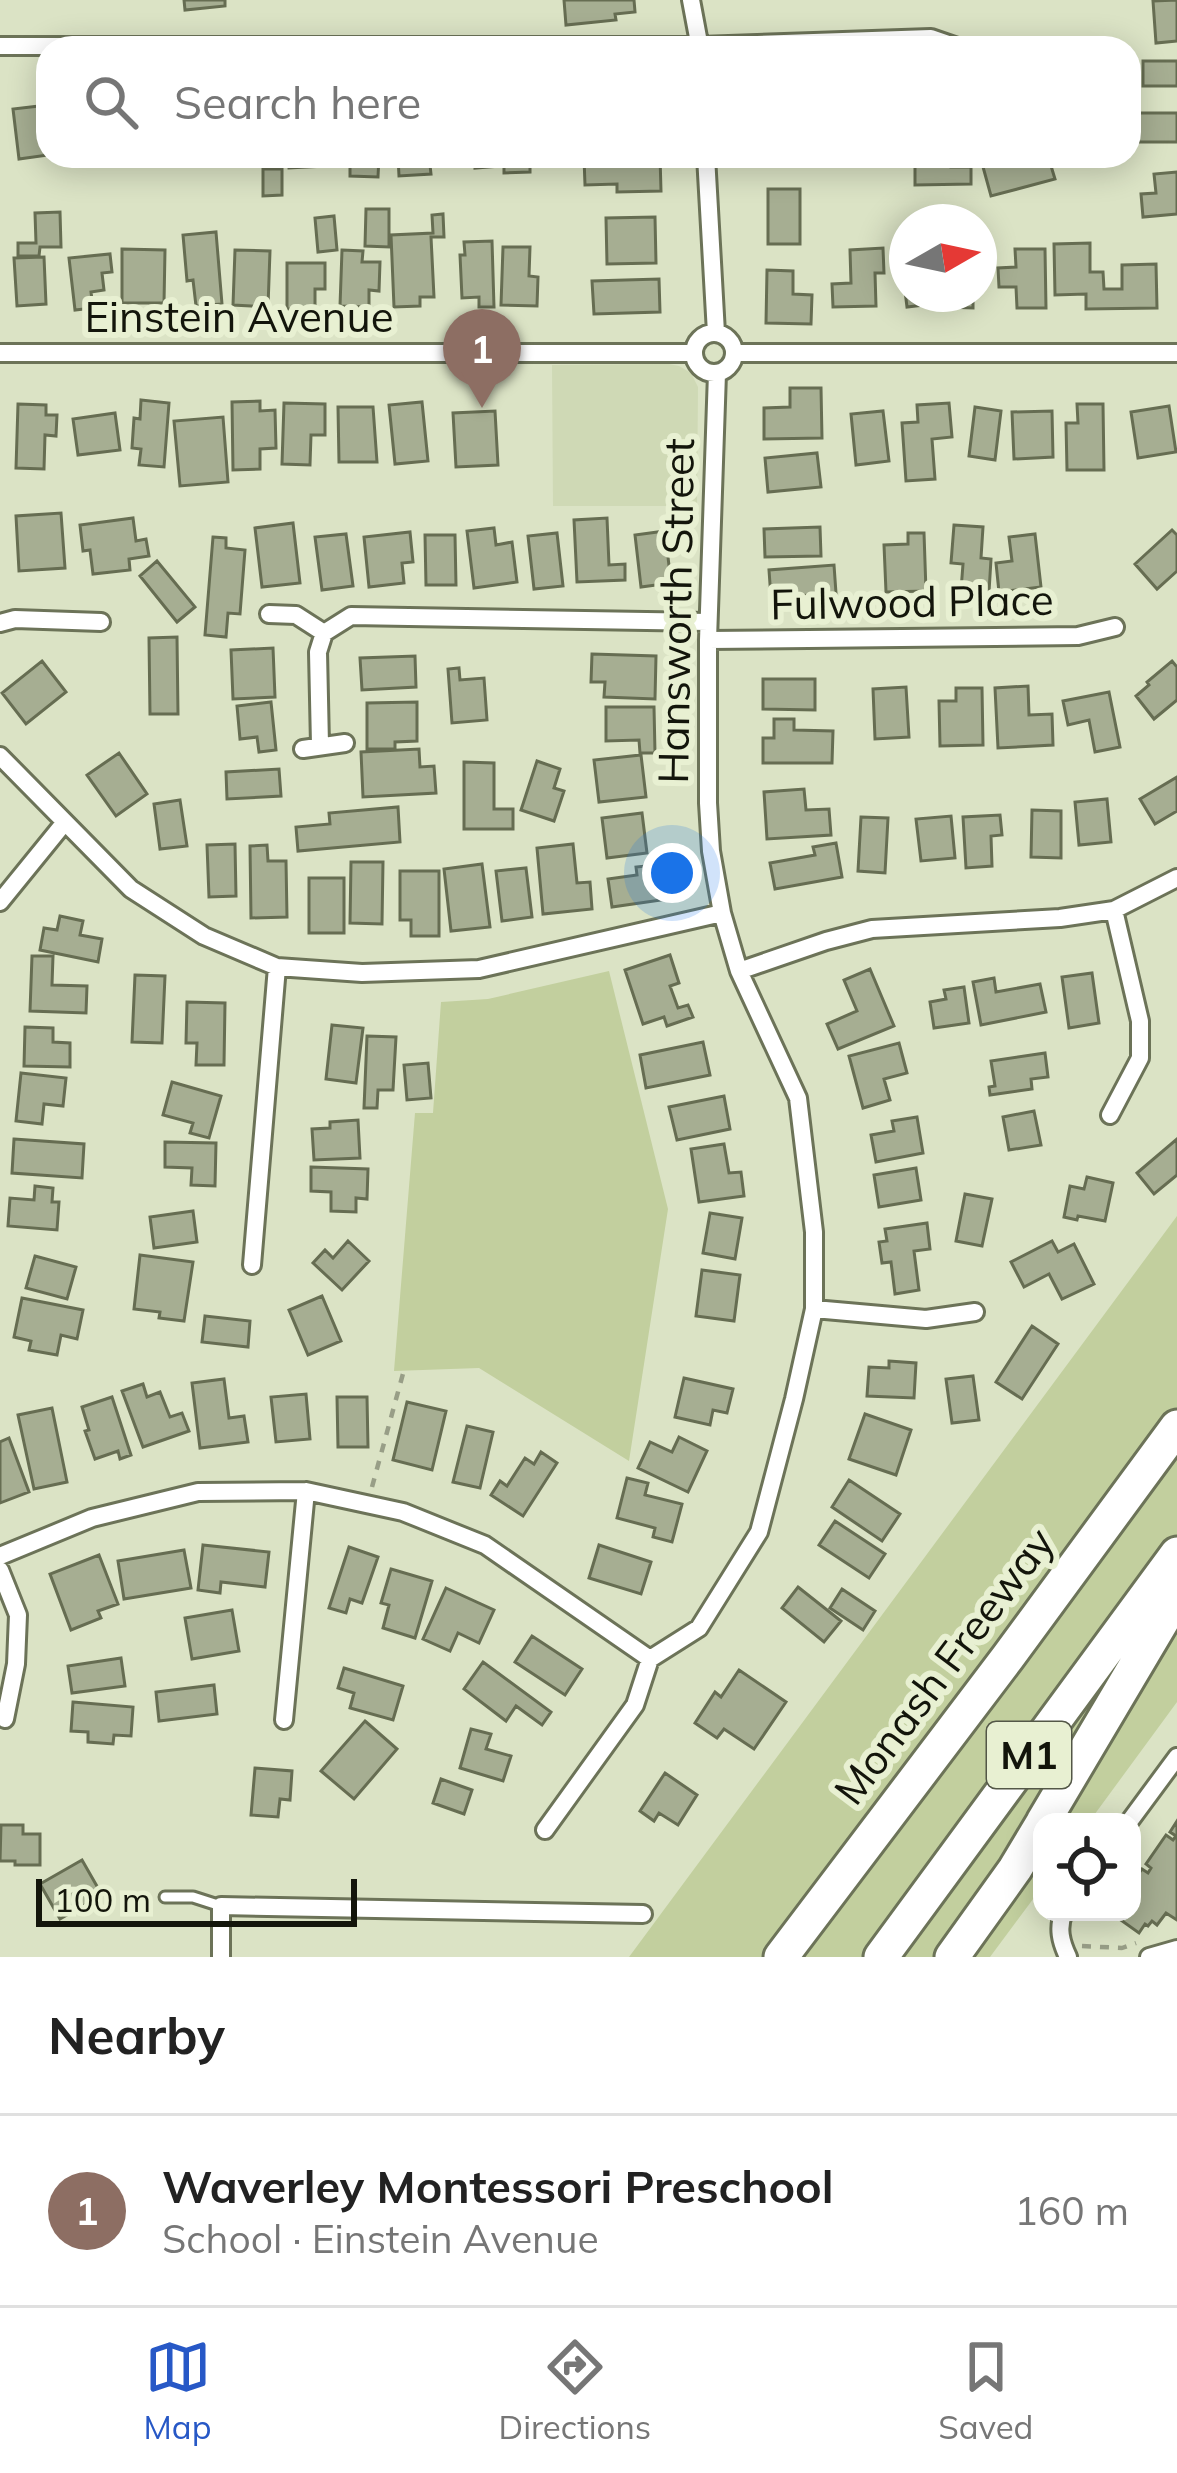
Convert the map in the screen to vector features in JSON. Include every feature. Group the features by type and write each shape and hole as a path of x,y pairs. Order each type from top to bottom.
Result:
{"highway":[{"name":"Monash Freeway","path":"781,1957 1177,1427"},
{"name":"M1","path":"881,1957 1177,1554"},
{"path":"1049,1813 1177,1596"},
{"path":"952,1957 1033,1839"}],"street":[{"path":"691,0 698,36"},
{"path":"0,46 36,46"},
{"path":"707,168 716,333"},
{"path":"716,333 729,338 735,353 730,366 716,373 703,370 694,352 699,339 716,333"},
{"name":"Einstein Avenue","path":"0,352 694,352"},
{"path":"735,353 1177,353"},
{"name":"Hansworth Street","path":"650,1659 699,1628 759,1532 814,1309 814,1232 798,1098 739,971 711,851 708,631 716,373"},
{"path":"269,614 296,615 324,633 318,652 312,747 345,743"},
{"name":"Fulwood Place","path":"324,633 351,616 708,631 1078,636 1115,628"},
{"path":"0,623 101,622"},
{"path":"0,756 131,889 204,936 277,967 362,973 479,969 722,913"},
{"path":"0,902 65,822"},
{"path":"739,971 872,929 1060,918 1114,910 1177,878"},
{"path":"1110,1115 1140,1058 1140,1021 1114,910"},
{"path":"252,1265 277,967"},
{"path":"814,1309 926,1319 975,1312"},
{"path":"0,1556 92,1518 198,1492 306,1491 404,1511 485,1544 650,1659 635,1705 545,1830"},
{"path":"284,1720 306,1491"},
{"path":"0,1570 18,1615 16,1664 5,1719"},
{"path":"1136,1813 1177,1757"},
{"path":"220,1957 221,1906 643,1914"},
{"path":"1060,1921 1067,1955"},
{"path":"1144,1949 1177,1949"}],"lane":[{"path":"165,1897 193,1897 221,1906"}],"path":[{"path":"368,1504 404,1370"},
{"path":"1067,1955 1083,1946 1144,1949"}],"shaded area":[{"path":"669,364 691,373 698,387 697,506 553,506 552,365"},
{"path":"609,971 668,1209 629,1461 479,1368 394,1371 415,1113 433,1113 441,1002 488,999"},
{"path":"1177,1216 1177,1702 1096,1813 1033,1813 1033,1899 990,1957 629,1957"}],"building":[{"path":"184,0 225,0 225,6 185,10"},
{"path":"564,0 634,0 635,12 615,14 616,20 566,25"},
{"path":"1177,0 1177,41 1156,43 1153,1"},
{"path":"1143,61 1177,61 1177,86 1143,86"},
{"path":"36,106 36,157 19,159 13,109"},
{"path":"1141,113 1177,113 1177,142 1141,142"},
{"path":"350,168 378,168 378,177 350,176"},
{"path":"399,168 430,168 431,174 399,176"},
{"path":"504,168 530,168 530,172 504,173"},
{"path":"584,168 660,168 661,191 617,192 617,184 585,185"},
{"path":"915,168 971,168 971,184 915,185"},
{"path":"983,168 1052,168 1055,179 991,196"},
{"path":"263,169 282,169 282,195 263,196"},
{"path":"1177,172 1177,214 1143,217 1141,194 1156,193 1154,174"},
{"path":"768,189 800,189 800,244 768,244"},
{"path":"366,209 389,209 389,247 365,246"},
{"path":"60,212 61,247 40,247 39,256 18,256 18,243 36,243 35,213"},
{"path":"443,214 444,237 431,237 434,297 420,297 420,306 394,307 391,235 433,233 432,215"},
{"path":"334,216 337,250 318,252 315,218"},
{"path":"655,217 656,263 607,264 606,218"},
{"path":"216,232 222,304 196,306 193,280 187,281 183,235"},
{"path":"492,241 494,307 479,307 479,297 462,298 460,255 465,255 464,242"},
{"path":"1090,243 1090,272 1103,272 1104,289 1122,289 1122,265 1156,264 1157,308 1086,309 1086,294 1055,295 1054,244"},
{"path":"503,247 530,247 529,276 538,277 537,306 501,305"},
{"path":"883,248 884,273 875,273 876,306 833,307 832,284 851,283 850,250"},
{"path":"122,249 165,250 164,303 122,303"},
{"path":"1015,249 1045,249 1046,308 1017,308 1016,287 999,287 998,268 1016,267"},
{"path":"235,250 270,251 268,307 233,305"},
{"path":"342,250 363,251 362,262 380,262 379,291 369,290 369,307 340,306"},
{"path":"110,254 112,272 102,273 104,290 91,292 93,308 75,310 69,258"},
{"path":"44,257 46,304 17,306 14,258"},
{"path":"287,263 325,263 325,289 315,289 315,309 287,309"},
{"path":"767,270 793,271 793,294 812,295 811,324 766,323"},
{"path":"659,279 660,312 594,314 592,281"},
{"path":"790,388 821,388 822,438 764,439 764,408 790,407"},
{"path":"141,400 169,403 164,467 139,465 141,449 132,448"},
{"path":"260,401 260,411 275,410 276,448 260,449 260,469 233,470 232,402"},
{"path":"422,402 428,461 395,464 389,405"},
{"path":"284,403 325,404 325,435 311,435 310,465 282,464"},
{"path":"949,403 952,437 932,439 935,479 906,481 902,423 918,422 917,405"},
{"path":"18,404 46,405 46,415 57,415 56,436 45,435 44,469 16,468"},
{"path":"1077,404 1103,404 1104,470 1067,470 1066,423 1078,423"},
{"path":"1169,406 1176,452 1138,458 1131,412"},
{"path":"338,407 373,407 377,462 339,462"},
{"path":"975,407 1001,411 995,460 969,456"},
{"path":"495,411 498,465 456,467 453,413"},
{"path":"883,411 889,461 856,465 851,414"},
{"path":"1052,411 1053,457 1014,459 1012,412"},
{"path":"115,413 120,450 78,455 73,419"},
{"path":"223,417 228,482 180,486 174,421"},
{"path":"817,453 821,487 768,492 765,458"},
{"path":"61,513 65,568 19,571 16,516"},
{"path":"133,518 136,541 146,539 149,556 129,559 130,570 93,574 90,550 83,551 80,525"},
{"path":"607,518 609,565 625,564 625,580 577,582 574,520"},
{"path":"293,523 300,583 262,587 255,528"},
{"path":"954,525 983,527 981,558 991,559 989,592 961,590 963,564 951,563"},
{"path":"820,527 821,556 765,557 764,529"},
{"path":"494,528 496,545 512,542 517,582 474,588 467,531"},
{"path":"1172,530 1177,535 1177,571 1157,589 1135,564"},
{"path":"665,531 671,583 641,587 635,535"},
{"path":"410,532 413,562 402,563 404,583 369,587 364,537"},
{"path":"557,533 563,586 534,589 528,536"},
{"path":"908,533 924,533 926,591 886,592 884,545 908,544"},
{"path":"346,534 353,586 322,590 315,537"},
{"path":"1035,534 1041,587 999,592 996,563 1012,561 1009,537"},
{"path":"425,535 455,535 456,585 426,585"},
{"path":"213,537 226,538 226,548 245,550 240,614 228,613 226,637 205,635"},
{"path":"157,561 195,607 177,622 140,576"},
{"path":"834,565 836,593 771,598 769,570"},
{"path":"177,637 178,714 150,714 149,638"},
{"path":"273,648 275,697 233,699 231,650"},
{"path":"592,654 656,656 655,699 604,697 605,682 591,682"},
{"path":"415,656 416,687 362,690 360,658"},
{"path":"42,661 66,692 26,724 2,693"},
{"path":"1172,661 1177,667 1177,700 1154,719 1136,696"},
{"path":"459,668 460,680 484,678 487,720 452,723 448,669"},
{"path":"763,679 815,679 815,710 763,709"},
{"path":"1028,686 1029,715 1052,714 1053,745 998,748 995,688"},
{"path":"906,687 909,737 875,739 873,689"},
{"path":"956,688 982,688 983,745 940,746 939,701 956,701"},
{"path":"1109,692 1120,747 1095,752 1089,720 1068,725 1063,701"},
{"path":"271,702 276,750 259,752 257,737 240,739 237,706"},
{"path":"417,702 417,741 395,742 395,749 367,749 367,703"},
{"path":"606,707 654,707 655,753 640,753 639,740 606,741"},
{"path":"774,719 794,719 794,730 833,731 832,763 763,763 763,738 774,738"},
{"path":"419,749 420,767 434,766 436,793 363,797 361,752"},
{"path":"119,753 147,794 116,816 87,775"},
{"path":"641,755 646,797 599,802 594,760"},
{"path":"537,761 560,769 554,788 564,791 554,821 521,810"},
{"path":"464,762 494,763 494,809 513,809 513,829 464,829"},
{"path":"279,769 281,796 227,799 226,772"},
{"path":"1177,777 1177,811 1155,824 1140,799"},
{"path":"804,789 806,810 829,809 831,835 767,839 764,792"},
{"path":"1107,799 1111,842 1079,845 1075,802"},
{"path":"180,800 187,846 160,849 154,804"},
{"path":"398,807 400,842 298,851 296,827 330,824 329,813"},
{"path":"1032,810 1061,811 1061,858 1031,857"},
{"path":"642,813 647,853 607,858 602,818"},
{"path":"1000,815 1002,835 991,836 992,866 966,868 963,817"},
{"path":"951,816 955,858 921,861 916,819"},
{"path":"861,817 888,818 885,873 858,871"},
{"path":"836,843 842,877 775,889 770,863 815,855 813,847"},
{"path":"235,844 236,896 209,897 207,845"},
{"path":"573,844 577,883 590,882 592,909 543,914 537,848"},
{"path":"267,845 268,861 286,861 287,917 251,918 250,846"},
{"path":"351,862 383,862 382,924 350,923"},
{"path":"482,864 490,927 451,931 444,869"},
{"path":"656,865 661,900 612,907 608,879 637,875 636,867"},
{"path":"526,868 532,917 502,921 496,871"},
{"path":"400,871 439,871 439,936 411,936 411,920 400,920"},
{"path":"309,878 344,878 344,933 309,933"},
{"path":"60,916 83,921 80,935 102,939 98,962 40,950 44,928 57,930"},
{"path":"670,955 679,983 670,986 678,1008 688,1005 693,1017 667,1026 664,1017 643,1024 625,970"},
{"path":"32,956 53,956 52,985 87,986 86,1013 30,1011"},
{"path":"870,969 894,1026 838,1049 827,1024 857,1011 844,980"},
{"path":"1092,973 1099,1023 1069,1028 1062,977"},
{"path":"135,975 165,976 162,1043 132,1042"},
{"path":"994,978 996,992 1040,984 1046,1012 981,1025 973,982"},
{"path":"964,987 969,1023 934,1028 930,1002 946,999 944,990"},
{"path":"187,1002 225,1003 224,1065 196,1065 197,1043 186,1043"},
{"path":"332,1025 363,1028 356,1083 326,1079"},
{"path":"25,1027 53,1028 53,1042 70,1043 70,1067 24,1066"},
{"path":"367,1036 396,1037 393,1090 378,1090 377,1108 364,1108"},
{"path":"703,1042 710,1075 646,1088 640,1055"},
{"path":"899,1043 907,1073 884,1079 890,1100 863,1108 849,1056"},
{"path":"1045,1053 1048,1077 1031,1079 1032,1089 990,1095 989,1087 995,1086 991,1061"},
{"path":"428,1063 431,1098 407,1100 404,1065"},
{"path":"21,1073 66,1078 63,1106 44,1104 42,1124 16,1121"},
{"path":"172,1082 221,1096 209,1138 190,1133 193,1123 163,1115"},
{"path":"724,1096 730,1129 677,1140 669,1107"},
{"path":"1034,1111 1041,1145 1009,1150 1003,1117"},
{"path":"917,1117 923,1153 876,1162 871,1135 894,1131 892,1121"},
{"path":"358,1120 360,1158 314,1160 312,1129"},
{"path":"14,1139 84,1144 82,1178 12,1173"},
{"path":"1177,1139 1177,1175 1154,1194 1137,1173"},
{"path":"165,1142 216,1143 215,1186 191,1185 192,1168 165,1167"},
{"path":"724,1144 729,1173 741,1172 744,1196 699,1202 691,1149"},
{"path":"311,1167 368,1169 367,1199 356,1198 356,1212 331,1211 331,1192 311,1191"},
{"path":"916,1168 921,1200 879,1207 874,1175"},
{"path":"1087,1177 1113,1183 1105,1221 1064,1217 1070,1186 1084,1189"},
{"path":"35,1186 53,1188 52,1202 59,1202 57,1230 8,1226 10,1198 34,1200"},
{"path":"965,1194 992,1199 982,1246 956,1241"},
{"path":"193,1211 197,1242 154,1248 150,1217"},
{"path":"710,1213 742,1218 735,1259 703,1253"},
{"path":"927,1223 930,1249 914,1251 919,1290 895,1294 891,1262 882,1263 879,1242 887,1241 885,1229"},
{"path":"348,1241 369,1261 342,1290 313,1263 325,1250 333,1258"},
{"path":"1052,1241 1058,1252 1074,1244 1094,1284 1062,1299 1049,1274 1024,1287 1011,1262"},
{"path":"140,1255 193,1262 184,1321 134,1309"},
{"path":"35,1256 76,1267 67,1299 26,1288"},
{"path":"702,1270 740,1275 734,1321 696,1316"},
{"path":"322,1296 341,1341 308,1355 289,1310"},
{"path":"22,1298 83,1310 77,1339 61,1335 57,1355 29,1350 31,1341 14,1337"},
{"path":"205,1316 250,1321 248,1347 202,1342"},
{"path":"1032,1326 1058,1344 1022,1399 996,1382"},
{"path":"889,1361 916,1363 914,1398 867,1396 869,1367 889,1368"},
{"path":"973,1376 979,1420 952,1423 946,1379"},
{"path":"684,1378 733,1389 727,1413 713,1410 710,1425 675,1417"},
{"path":"224,1379 229,1418 244,1416 248,1442 200,1448 192,1383"},
{"path":"143,1384 147,1397 160,1392 170,1417 182,1413 189,1431 143,1447 122,1391"},
{"path":"306,1394 310,1439 276,1442 271,1397"},
{"path":"112,1397 131,1455 120,1459 118,1451 95,1459 82,1407"},
{"path":"337,1397 367,1397 368,1447 338,1447"},
{"path":"407,1402 446,1411 432,1470 393,1460"},
{"path":"52,1408 67,1482 34,1489 18,1415"},
{"path":"865,1414 911,1430 896,1475 849,1459"},
{"path":"467,1426 493,1432 480,1488 453,1482"},
{"path":"679,1437 707,1451 688,1492 638,1468 650,1442 672,1452"},
{"path":"9,1438 29,1492 0,1503 0,1442"},
{"path":"541,1452 557,1463 523,1516 491,1495 500,1481 507,1486 525,1458 534,1464"},
{"path":"627,1478 648,1483 645,1495 682,1504 672,1542 653,1537 655,1528 617,1518"},
{"path":"849,1480 900,1514 882,1541 832,1507"},
{"path":"835,1521 885,1554 869,1578 819,1545"},
{"path":"203,1545 269,1552 265,1587 221,1582 220,1593 198,1590"},
{"path":"599,1545 651,1562 641,1594 589,1578"},
{"path":"349,1547 378,1557 362,1603 350,1599 346,1613 329,1608"},
{"path":"184,1550 191,1588 124,1599 118,1561"},
{"path":"99,1555 118,1604 98,1611 101,1618 71,1630 50,1574"},
{"path":"391,1569 432,1581 415,1638 383,1628 389,1605 381,1603"},
{"path":"798,1587 841,1621 824,1642 782,1608"},
{"path":"446,1588 494,1610 479,1643 458,1633 450,1651 423,1639"},
{"path":"842,1589 875,1611 863,1630 830,1608"},
{"path":"232,1610 239,1651 192,1659 185,1618"},
{"path":"532,1636 582,1669 565,1695 515,1662"},
{"path":"121,1658 125,1686 72,1693 68,1666"},
{"path":"483,1662 551,1712 542,1725 516,1706 506,1721 464,1689"},
{"path":"344,1668 403,1686 393,1720 350,1708 354,1693 338,1688"},
{"path":"739,1670 786,1702 754,1749 724,1729 717,1738 695,1723 715,1692 721,1697"},
{"path":"214,1685 217,1714 159,1721 156,1692"},
{"path":"73,1702 133,1707 131,1736 114,1735 113,1744 88,1742 88,1732 71,1731"},
{"path":"365,1721 397,1749 354,1799 321,1771"},
{"path":"471,1729 491,1734 486,1749 511,1756 503,1781 460,1768"},
{"path":"255,1768 292,1771 290,1800 280,1799 278,1817 251,1815"},
{"path":"665,1773 697,1795 678,1825 659,1813 654,1821 640,1811"},
{"path":"441,1779 472,1790 464,1814 433,1803"},
{"path":"1177,1821 1177,1920 1166,1913 1157,1925 1145,1924 1139,1933 1122,1921 1141,1921 1141,1870 1148,1873 1151,1868 1146,1864 1166,1835 1173,1840 1176,1836 1170,1832"},
{"path":"1,1825 23,1825 23,1834 40,1834 40,1865 0,1861"},
{"path":"82,1860 102,1895 60,1919 40,1884"}],"place":[{"name":"Waverley Montessori Preschool","path":"482,408"}]}
